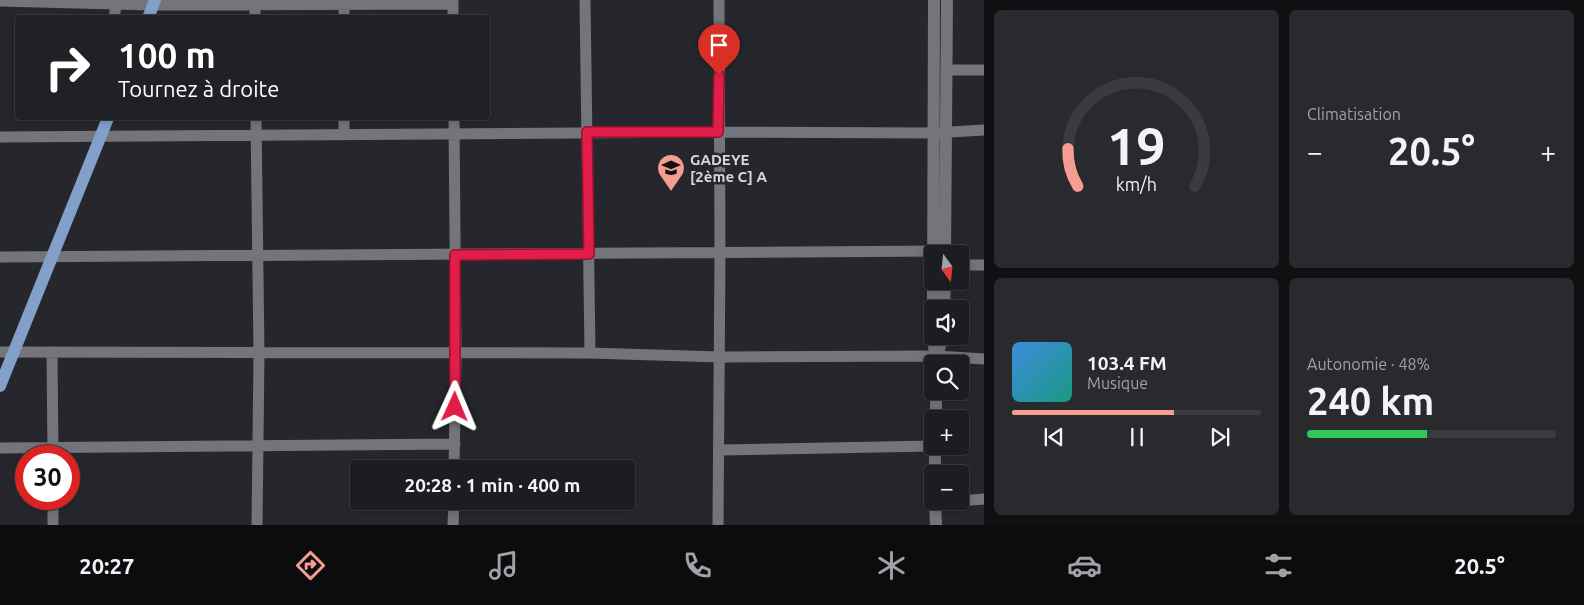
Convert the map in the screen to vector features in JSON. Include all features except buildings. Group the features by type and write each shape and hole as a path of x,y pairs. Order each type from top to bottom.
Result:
{"main road":[{"path":"0,386 107,120"}],"street":[{"path":"585,0 590,353"},
{"path":"718,525 720,357 719,0"},
{"path":"934,0 945,245"},
{"path":"932,245 940,133 947,70 947,0"},
{"path":"0,1 117,2 151,8 255,2 453,2 454,15"},
{"path":"115,15 117,2"},
{"path":"255,2 255,15"},
{"path":"344,2 344,15"},
{"path":"947,70 984,70"},
{"path":"256,120 256,256 259,354 257,525"},
{"path":"344,120 344,134"},
{"path":"454,120 456,353 454,460"},
{"path":"0,137 102,134 940,133 984,130"},
{"path":"0,257 720,254 924,251"},
{"path":"969,265 984,265"},
{"path":"0,352 259,354 590,353 924,360"},
{"path":"52,352 53,445"},
{"path":"969,359 984,359"},
{"path":"80,451 257,446 455,444"},
{"path":"719,450 924,446"},
{"path":"0,448 15,449"},
{"path":"969,500 984,499"},
{"path":"53,510 53,525"},
{"path":"453,525 454,510"},
{"path":"935,510 936,525"}],"place":[{"name":"GADEYE [2ème C] A","path":"671,192"}],"route":[{"path":"455,407 455,255 589,254 587,132 718,132 719,75"}]}
